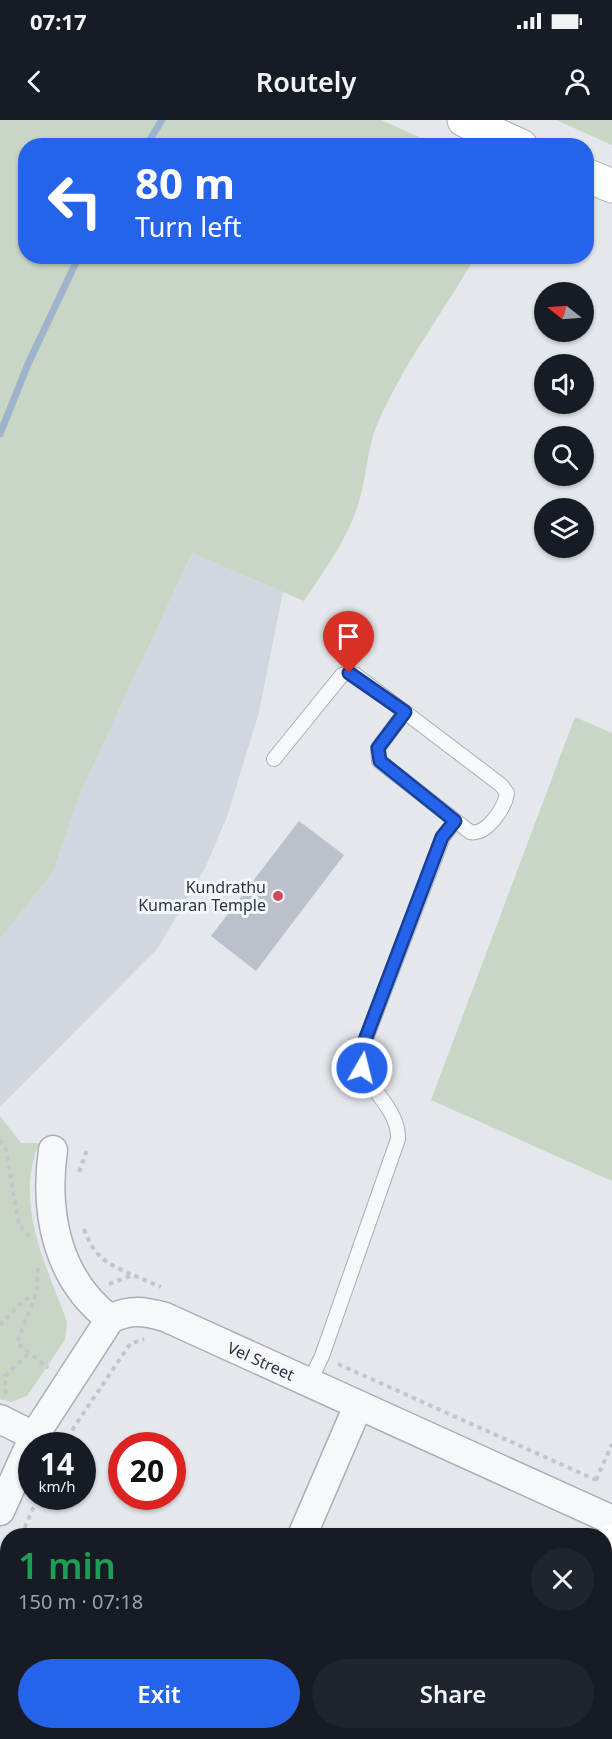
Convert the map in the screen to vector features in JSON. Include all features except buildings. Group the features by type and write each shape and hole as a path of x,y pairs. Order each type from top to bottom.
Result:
{"street":[{"path":"464,120 503,138"},
{"path":"594,178 612,186"},
{"path":"0,1511 15,1426 69,1381 110,1319 81,1293 59,1245 50,1207 49,1179 53,1150"},
{"name":"Vel Street","path":"110,1319 124,1312 142,1311 165,1317 612,1520"},
{"path":"305,1528 358,1406"}],"lane":[{"path":"274,759 342,675 349,673 356,675 405,712 501,785 507,793 506,802 484,831 476,834 470,832 380,761 378,748 405,712"},
{"path":"309,1383 322,1356 398,1139 393,1112 362,1068 362,1048 442,837 455,821"}],"path":[{"path":"0,1140 6,1150 19,1225 33,1245"},
{"path":"78,1176 87,1147"},
{"path":"80,1219 96,1254 105,1262 133,1275"},
{"path":"38,1259 36,1294 17,1343 93,1399"},
{"path":"0,1325 24,1300 36,1294"},
{"path":"71,1432 130,1344 147,1338"},
{"path":"15,1426 6,1403 2,1375 29,1353"},
{"path":"596,1480 612,1444"},
{"path":"24,1528 32,1510"}],"shaded area":[{"path":"192,553 283,592 259,712 227,817 205,868 157,949 0,1107 0,939 53,872 80,794"}],"green space":[{"path":"0,120 381,120 421,138 18,138 18,264 471,264 409,363 385,407 372,438 361,493 349,528 304,601 192,553 80,794 53,872 0,939"},
{"path":"556,120 612,120 612,145"},
{"path":"575,717 612,733 612,1181 431,1100"},
{"path":"0,1116 21,1143 39,1143 32,1166 31,1212 42,1256 67,1322 65,1340 27,1396 11,1402 0,1399"}],"waterway":[{"path":"151,138 162,120"},
{"path":"0,434 28,364 75,264"}],"place":[{"name":"Kundrathu Kumaran Temple","path":"278,896"}],"route":[{"path":"349,673 356,675 405,712 378,748 377,754 380,761 455,821 442,837 362,1048 360,1057 362,1068"}]}
